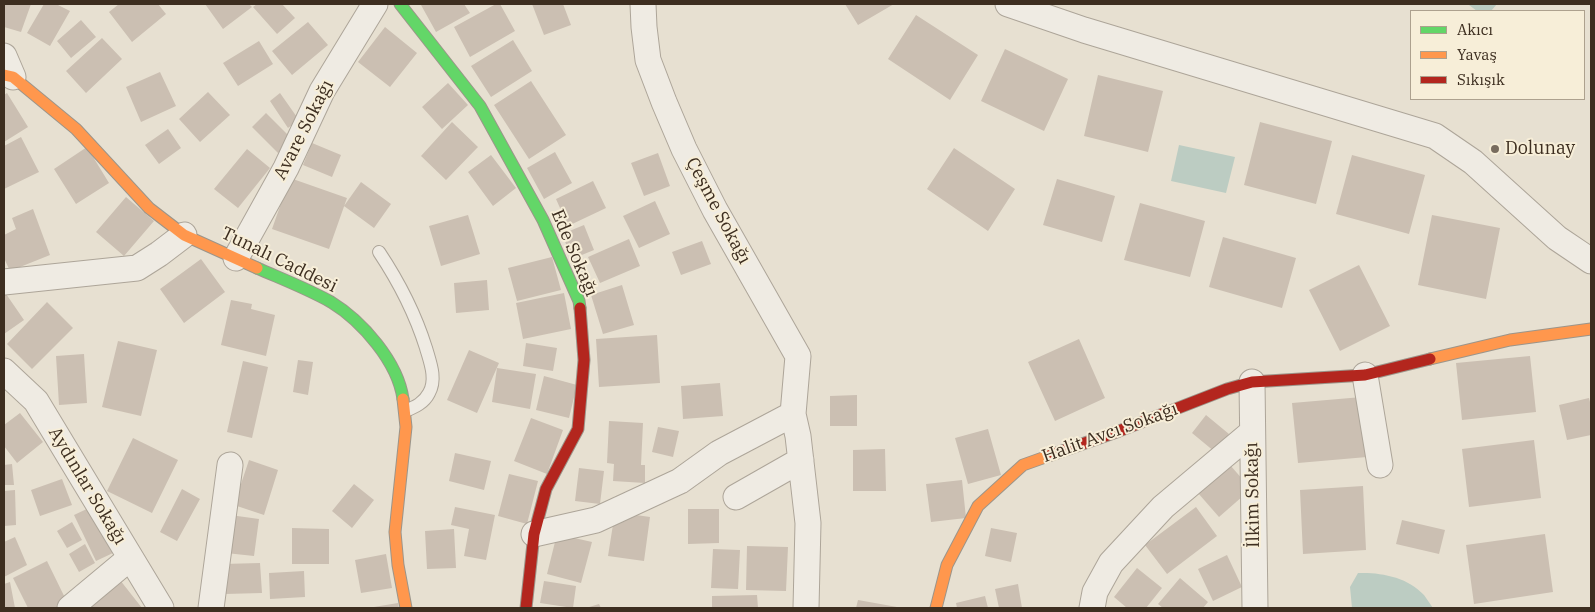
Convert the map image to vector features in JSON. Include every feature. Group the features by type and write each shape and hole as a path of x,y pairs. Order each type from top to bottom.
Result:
{"street":[{"name":"Avare Sokağı","path":"236,258 286,168 322,91 375,4"},
{"name":"Ede Sokağı","path":"400,4 480,106 543,220 579,301 584,360 578,429 546,489 534,534 526,608"},
{"name":"Çeşme Sokağı","path":"643,4 648,60 671,118 715,210 798,356 793,414 798,436 808,523 806,608"},
{"path":"1008,4 1084,30 1435,136 1473,162 1557,238 1591,261"},
{"name":"Tunalı Caddesi","path":"7,69 76,129 149,208 184,234 332,303 355,321 374,341 397,377 405,411 406,427 395,532 398,565 406,608"},
{"path":"4,282 137,268 160,254 184,234"},
{"name":"Halit Avcı Sokağı","path":"936,608 948,565 978,506 1022,465 1119,431 1227,389 1252,382 1365,375 1510,340 1591,329"},
{"name":"Aydınlar Sokağı","path":"4,371 36,401 161,608"},
{"path":"1365,375 1380,465"},
{"name":"İlkim Sokağı","path":"1252,382 1255,608"},
{"path":"534,534 596,520 680,481 719,453 793,414"},
{"path":"1092,608 1095,592 1111,563 1164,507 1252,433"},
{"path":"736,497 800,460"},
{"path":"210,608 230,465"},
{"path":"70,608 130,558"}],"lane":[{"path":"379,252 392,271 408,301 418,323 432,368 433,381 430,392 418,405 405,411"}],"shaded area":[{"path":"1497,4 1492,10 1476,10 1469,5"},
{"path":"1179,145 1235,157 1226,193 1171,181"},
{"path":"1358,573 1375,573 1402,580 1424,595 1433,608 1352,608 1350,587"}],"building":[{"path":"4,4 31,4 21,32 4,27"},
{"path":"44,4 56,4 70,11 50,46 27,33"},
{"path":"119,4 158,4 166,14 132,42 109,12"},
{"path":"205,4 249,4 252,7 223,29"},
{"path":"257,4 282,4 295,18 277,34 253,7"},
{"path":"464,4 470,13 436,32 421,5"},
{"path":"496,4 500,4 515,31 470,57 454,27"},
{"path":"532,4 563,4 571,25 544,35"},
{"path":"845,4 894,4 858,25"},
{"path":"916,15 978,55 950,100 888,59"},
{"path":"81,20 96,37 71,58 57,41"},
{"path":"308,22 328,45 292,75 272,51"},
{"path":"385,27 417,53 390,87 358,62"},
{"path":"102,38 122,59 86,93 66,71"},
{"path":"513,40 532,71 491,97 471,66"},
{"path":"259,41 273,64 238,86 223,63"},
{"path":"1005,49 1068,79 1044,131 981,101"},
{"path":"160,72 176,106 141,122 126,87"},
{"path":"1098,75 1163,91 1148,152 1084,136"},
{"path":"531,81 566,135 529,159 494,105"},
{"path":"448,83 468,105 442,129 422,107"},
{"path":"208,92 230,115 200,142 179,119"},
{"path":"7,93 28,127 4,142 4,95"},
{"path":"280,93 299,120 288,128 270,101"},
{"path":"266,113 292,139 278,153 252,127"},
{"path":"452,122 478,147 446,180 421,156"},
{"path":"1260,122 1332,141 1316,204 1244,185"},
{"path":"168,129 181,148 159,164 145,145"},
{"path":"21,137 39,172 4,189 4,146"},
{"path":"312,143 341,155 332,177 303,165"},
{"path":"87,147 109,183 76,204 54,169"},
{"path":"954,148 1015,189 988,231 927,189"},
{"path":"247,149 270,168 238,208 214,189"},
{"path":"555,152 572,183 544,199 527,168"},
{"path":"658,153 670,186 644,196 631,163"},
{"path":"491,155 516,188 493,206 468,172"},
{"path":"1352,155 1425,175 1409,234 1336,214"},
{"path":"290,178 347,198 329,249 272,229"},
{"path":"1057,179 1115,196 1102,242 1043,225"},
{"path":"593,181 606,208 568,226 556,199"},
{"path":"361,182 391,204 374,228 344,206"},
{"path":"126,197 154,221 124,256 96,232"},
{"path":"655,201 670,234 639,248 623,216"},
{"path":"1140,203 1205,221 1190,277 1124,260"},
{"path":"33,209 50,255 10,271 4,258 4,235 16,229 12,218"},
{"path":"468,215 480,254 441,266 429,226"},
{"path":"1432,215 1500,228 1486,299 1418,285"},
{"path":"584,225 594,250 572,259 562,234"},
{"path":"1223,237 1296,258 1282,308 1209,287"},
{"path":"629,239 640,266 600,283 588,257"},
{"path":"702,241 711,264 681,275 672,252"},
{"path":"552,257 561,290 517,301 508,268"},
{"path":"201,259 225,292 184,323 160,289"},
{"path":"1359,265 1390,326 1340,351 1309,290"},
{"path":"487,280 489,310 456,313 454,283"},
{"path":"622,285 634,325 603,334 591,295"},
{"path":"4,291 24,320 4,334"},
{"path":"564,293 571,329 523,339 516,303"},
{"path":"231,300 252,304 251,309 275,315 266,356 221,345"},
{"path":"47,302 73,328 32,369 7,344"},
{"path":"657,335 660,383 599,387 596,339"},
{"path":"1079,339 1105,398 1055,421 1028,362"},
{"path":"118,341 157,350 141,416 102,407"},
{"path":"526,343 557,348 553,371 523,366"},
{"path":"469,350 499,363 477,413 447,400"},
{"path":"84,354 87,403 59,405 56,356"},
{"path":"1530,356 1536,412 1462,420 1456,363"},
{"path":"298,360 313,362 308,395 293,392"},
{"path":"243,361 268,367 252,438 227,432"},
{"path":"497,368 536,374 530,409 492,402"},
{"path":"544,376 577,385 569,418 536,410"},
{"path":"720,383 723,416 683,419 681,386"},
{"path":"857,395 857,426 830,426 830,396"},
{"path":"1362,397 1367,457 1298,463 1292,403"},
{"path":"1589,398 1591,406 1591,435 1567,440 1559,405"},
{"path":"20,413 43,442 17,463 4,446 4,425"},
{"path":"1206,415 1229,434 1215,452 1192,433"},
{"path":"531,418 563,430 547,474 514,461"},
{"path":"609,421 643,423 641,465 645,465 645,483 613,481 614,464 607,463"},
{"path":"658,427 679,431 673,457 652,452"},
{"path":"988,429 1001,475 968,484 955,438"},
{"path":"133,438 178,460 152,513 107,491"},
{"path":"1534,440 1541,498 1469,507 1462,449"},
{"path":"885,449 886,491 853,491 853,450"},
{"path":"455,453 491,461 484,490 449,481"},
{"path":"249,460 278,470 264,515 234,505"},
{"path":"12,464 14,485 4,485 4,465"},
{"path":"1230,465 1251,489 1219,517 1198,493"},
{"path":"579,468 604,471 600,504 575,501"},
{"path":"509,474 538,481 527,524 498,516"},
{"path":"62,479 72,505 40,516 31,490"},
{"path":"962,480 966,518 931,522 926,484"},
{"path":"354,484 374,500 352,528 332,511"},
{"path":"1363,486 1366,550 1303,554 1300,490"},
{"path":"182,489 200,499 177,541 160,532"},
{"path":"15,490 16,525 4,526 4,491"},
{"path":"91,507 113,553 96,561 74,515"},
{"path":"455,507 495,515 486,560 464,556 469,529 451,525"},
{"path":"1196,507 1217,536 1167,574 1145,545"},
{"path":"688,509 719,509 719,543 688,544"},
{"path":"615,512 650,517 644,561 608,556"},
{"path":"230,515 259,519 254,556 226,553"},
{"path":"1402,520 1445,530 1439,554 1396,544"},
{"path":"72,522 82,540 67,548 57,531"},
{"path":"292,528 329,529 329,564 292,564"},
{"path":"991,528 1017,533 1011,562 985,556"},
{"path":"454,529 456,568 427,569 425,531"},
{"path":"557,534 592,542 581,583 547,574"},
{"path":"1545,534 1553,592 1474,604 1466,545"},
{"path":"15,537 27,565 4,577 4,542"},
{"path":"85,544 95,563 79,572 69,554"},
{"path":"747,546 788,547 786,591 746,590"},
{"path":"713,549 740,550 738,589 711,588"},
{"path":"386,554 392,588 361,593 355,560"},
{"path":"1227,555 1242,587 1213,601 1198,569"},
{"path":"47,561 68,604 60,608 28,608 13,578"},
{"path":"260,563 262,593 225,594 223,564"},
{"path":"1137,568 1162,588 1146,608 1127,608 1114,597"},
{"path":"304,571 305,597 270,599 269,573"},
{"path":"1180,578 1208,602 1203,608 1163,608 1158,604"},
{"path":"120,580 142,608 83,608"},
{"path":"544,581 576,586 573,608 540,603"},
{"path":"10,582 15,608 4,608 4,584"},
{"path":"1018,584 1022,608 999,608 995,589"},
{"path":"757,595 758,608 712,608 712,596"},
{"path":"985,596 988,608 957,608 956,603"},
{"path":"858,600 897,607 897,608 856,608"},
{"path":"398,603 399,608 374,608 374,607"},
{"path":"599,604 601,608 586,608"}],"traffic: fast":[{"path":"400,4 480,106 543,220 579,301 580,308"},
{"path":"257,268 322,297 355,320 386,357 400,385 403,399"}],"traffic: slow":[{"path":"4,75 13,77 76,129 149,208 184,235 257,268"},
{"path":"1430,359 1510,340 1591,329"},
{"path":"403,399 406,427 395,532 398,565 406,608"},
{"path":"936,608 947,565 978,506 1023,465 1051,455"}],"traffic: jam":[{"path":"526,608 534,534 546,489 578,429 584,360 580,308"},
{"path":"1051,455 1227,389 1252,382 1365,375 1430,359"}],"place":[{"name":"Dolunay","path":"1495,149"}]}
